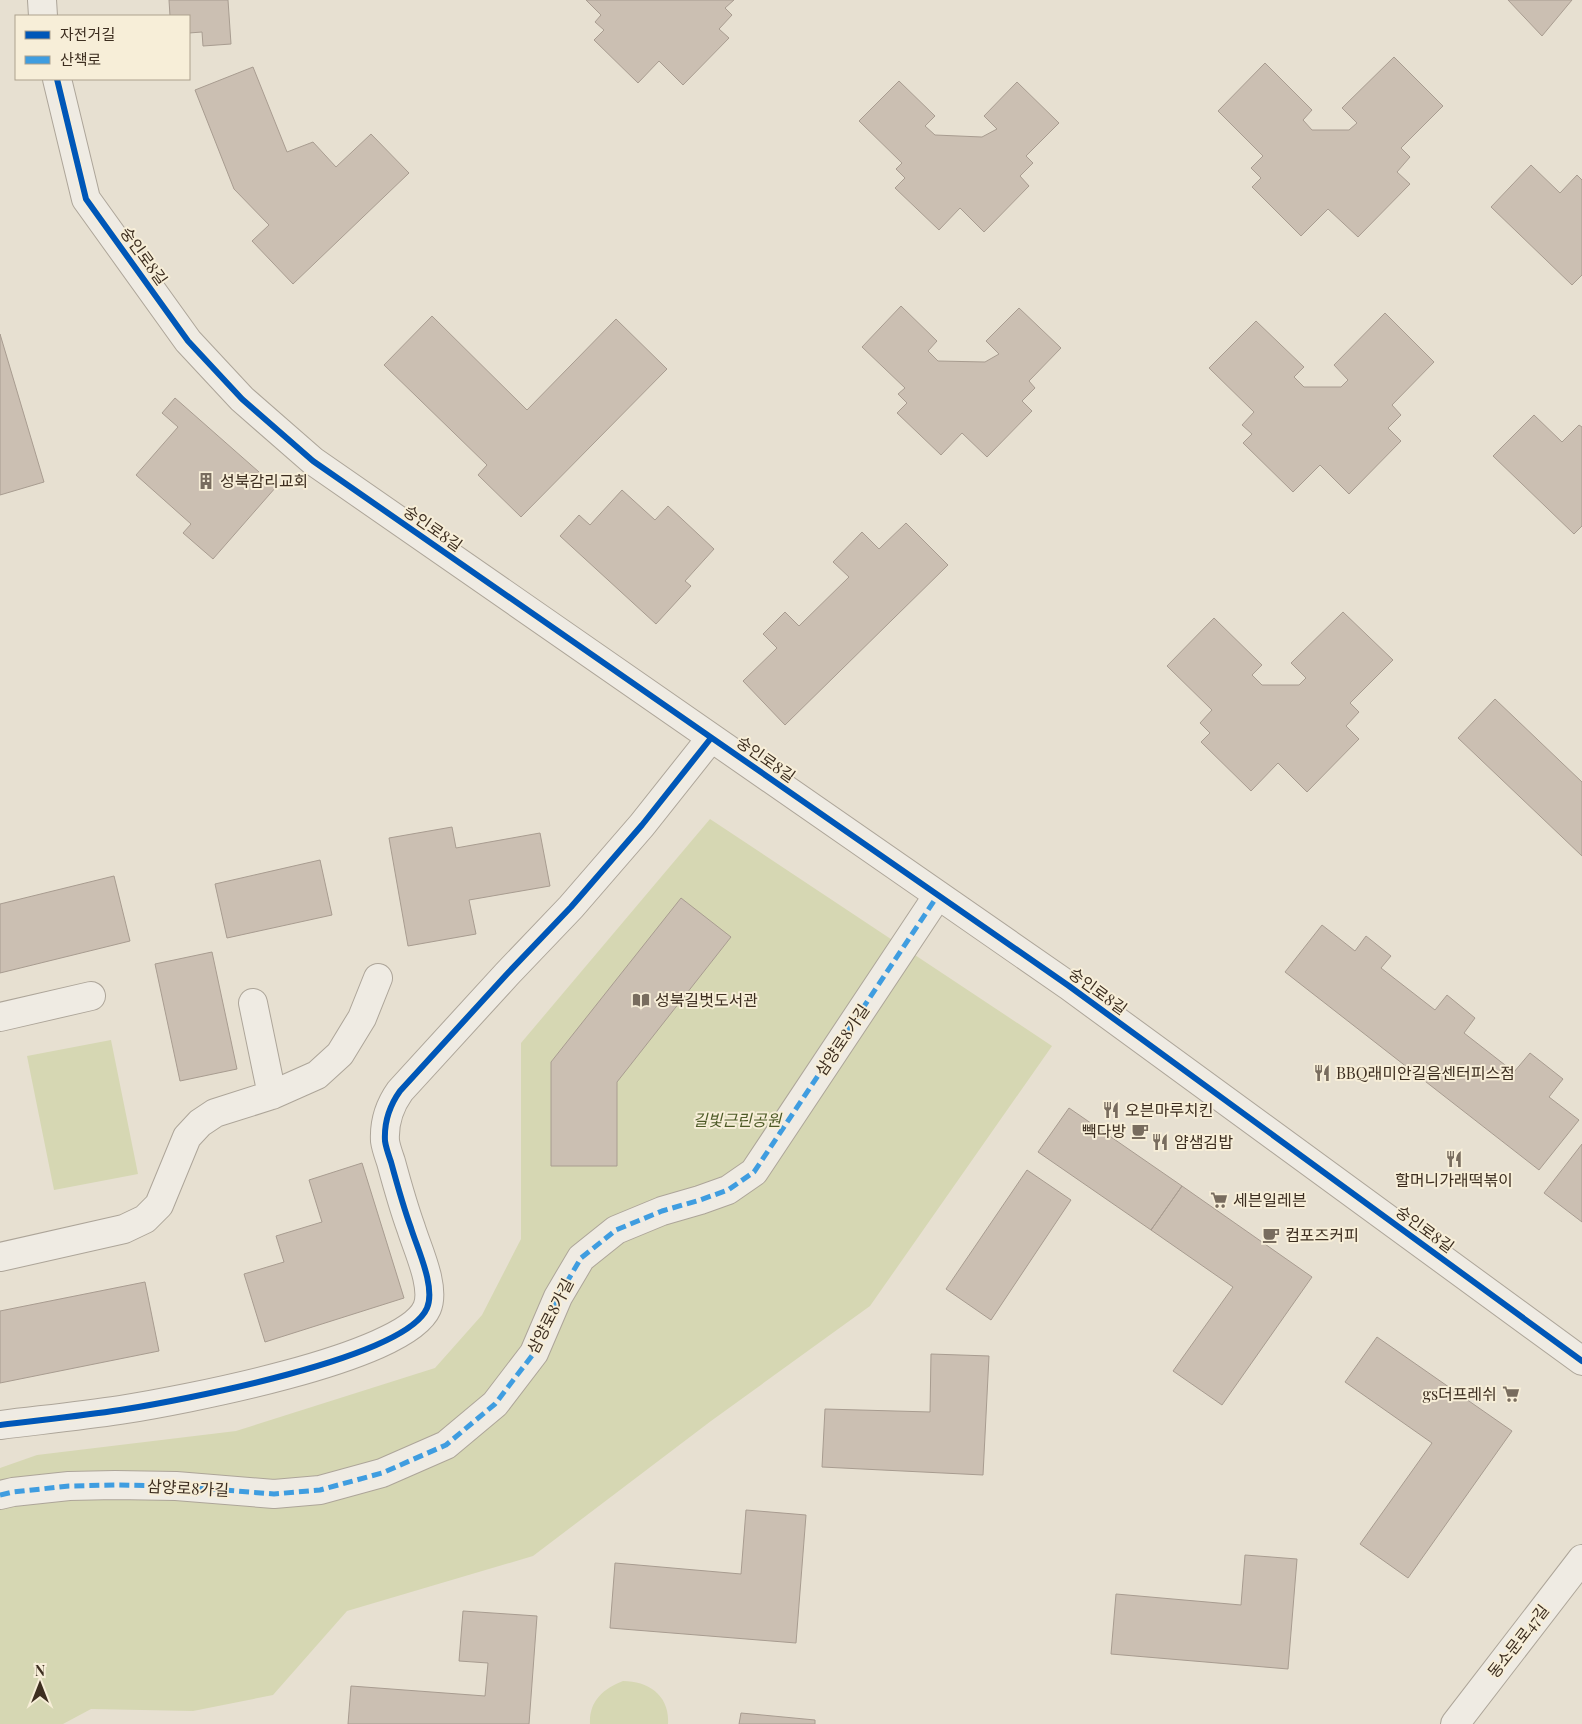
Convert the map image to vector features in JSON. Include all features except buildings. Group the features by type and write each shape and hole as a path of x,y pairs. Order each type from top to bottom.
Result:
{"street":[{"path":"42,0 43,15"},
{"name":"숭인로8길","path":"58,80 86,199 188,341 242,400 312,461 1069,986 1582,1360"},
{"path":"0,1425 120,1410 230,1390 365,1351 402,1333 422,1318 428,1306 429,1296 424,1265 400,1196 385,1141 387,1120 393,1101 469,1015 571,907 642,825 711,738"},
{"name":"삼양로8가길","path":"0,1495 69,1486 115,1485 176,1486 274,1494 320,1490 382,1473 446,1445 495,1404 534,1353 558,1297 581,1258 616,1230 662,1211 728,1190 754,1172 938,895"},
{"path":"1,1252 124,1229 145,1219 159,1205 187,1137 200,1123 215,1113 272,1095 317,1075 340,1054 362,1018 378,978"},
{"path":"0,1017 91,996"},
{"path":"253,1003 272,1095"},
{"name":"동소문로47길","path":"1455,1724 1582,1559"}],"green space":[{"name":"길빛근린공원","path":"710,819 1052,1046 870,1306 711,1421 533,1556 347,1611 273,1695 193,1711 91,1709 63,1724 0,1724 0,1468 37,1455 236,1431 435,1368 482,1315 521,1239 521,1043"},
{"path":"111,1040 138,1174 54,1190 27,1056"},
{"path":"623,1681 641,1684 656,1692 665,1705 668,1714 668,1724 590,1724 590,1716 595,1702 609,1688"}],"marked path":[{"path":"0,1495 69,1486 115,1485 176,1486 274,1494 320,1490 382,1473 446,1445 495,1404 534,1353 558,1297 581,1258 616,1230 662,1211 728,1190 754,1172 938,895"}],"cycle path":[{"path":"57,80 86,199 188,341 242,399 313,461 1069,986 1582,1361"},
{"path":"0,1425 120,1410 287,1375 378,1344 410,1327 427,1308 429,1289 425,1268 405,1212 385,1144 388,1114 393,1102 400,1091 571,907 642,825 711,738"}],"place":[{"name":"성북감리교회","path":"206,481"},
{"name":"성북길벗도서관","path":"641,1000"},
{"name":"BBQ래미안길음센터피스점","path":"1322,1073"},
{"name":"오븐마루치킨","path":"1111,1110"},
{"name":"빽다방","path":"1140,1131"},
{"name":"얌샘김밥","path":"1160,1142"},
{"name":"할머니가래떡볶이","path":"1454,1159"},
{"name":"세븐일레븐","path":"1219,1200"},
{"name":"컴포즈커피","path":"1271,1235"},
{"name":"gs더프레쉬","path":"1511,1394"}]}
